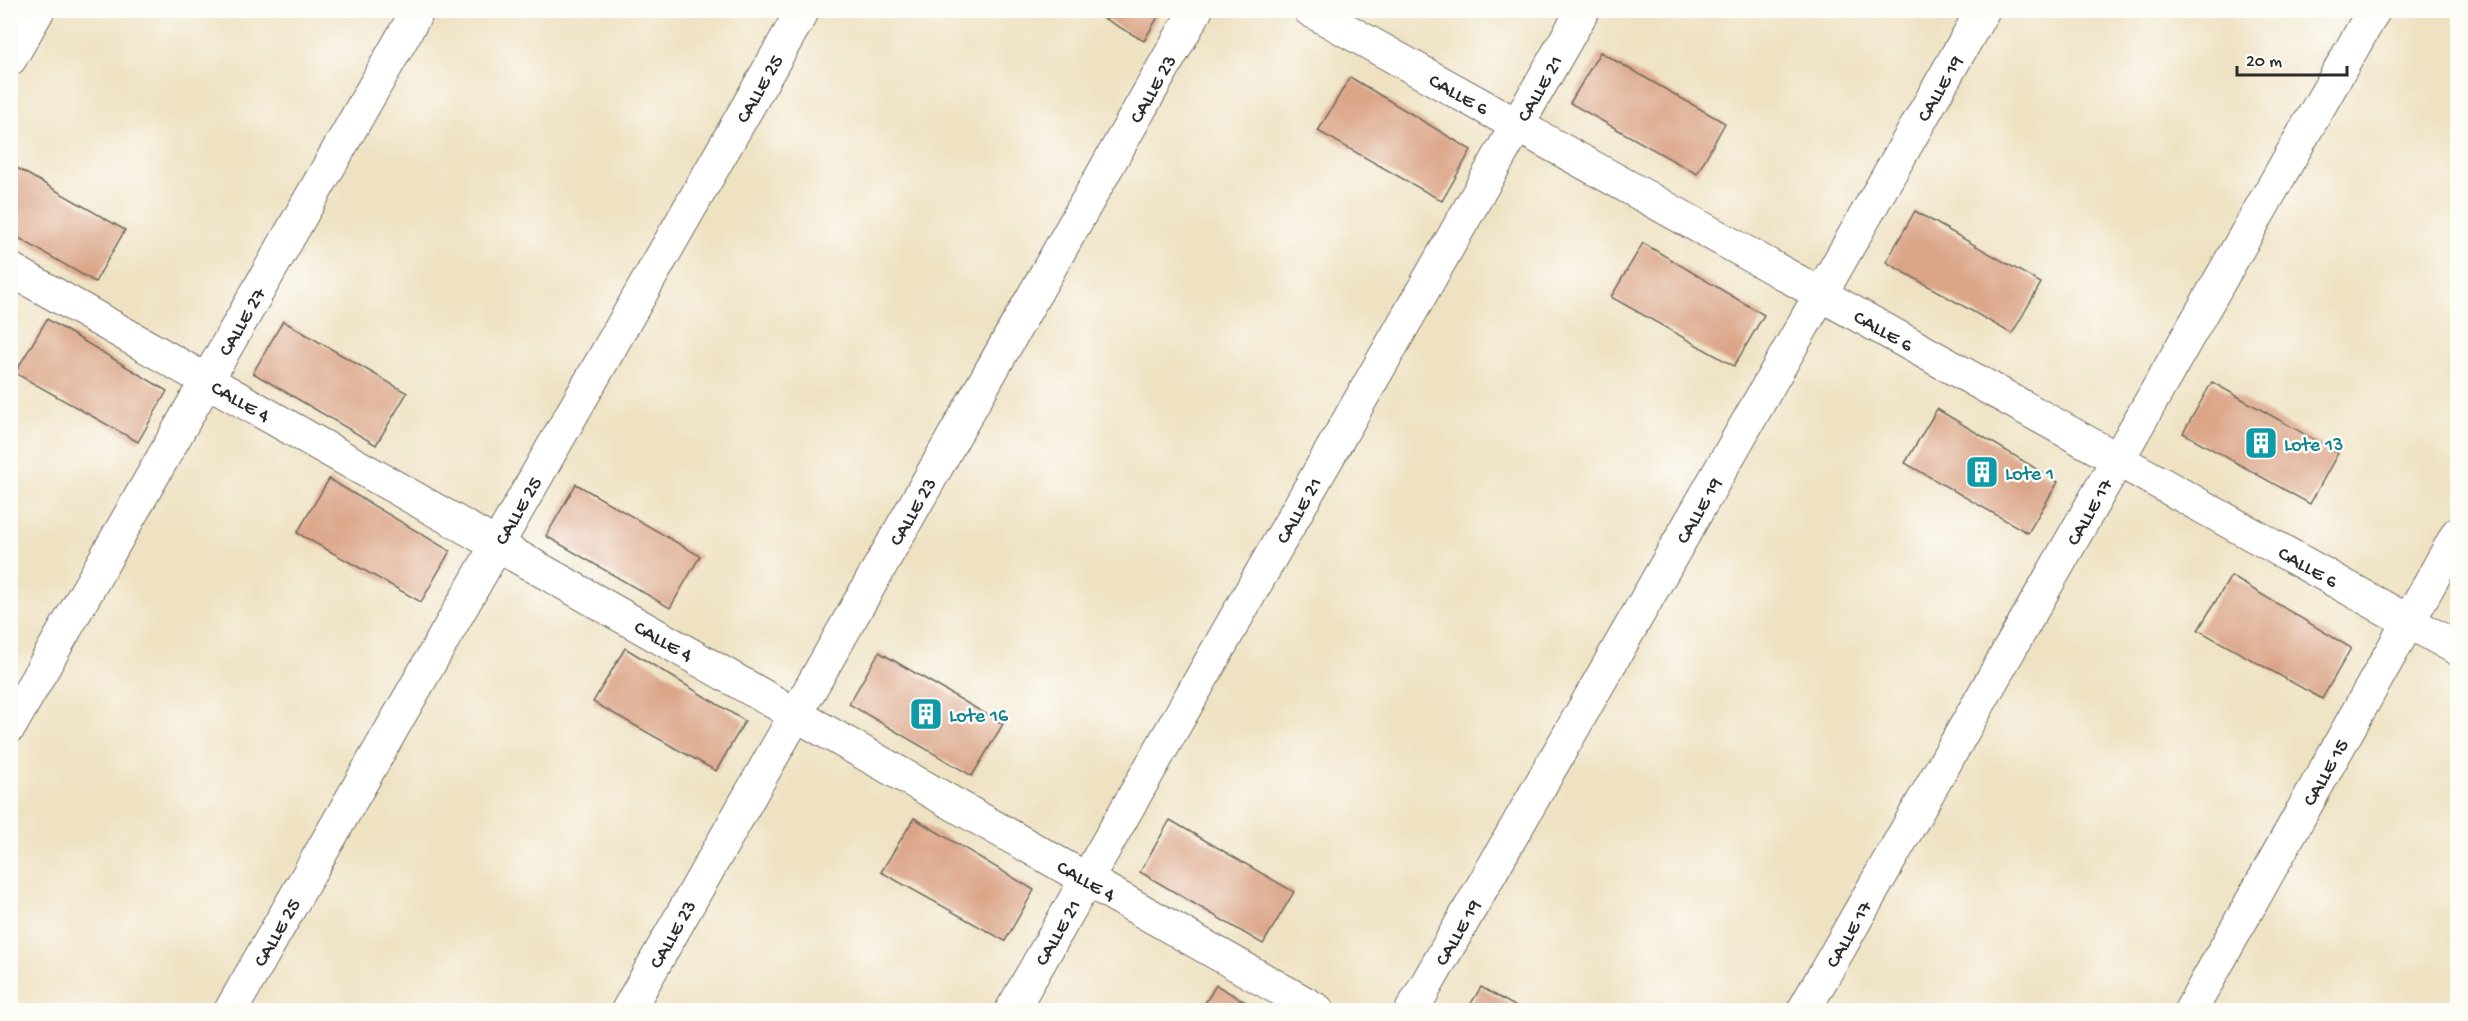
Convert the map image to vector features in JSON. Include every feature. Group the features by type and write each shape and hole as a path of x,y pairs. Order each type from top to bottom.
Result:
{"street":[{"path":"10,59 38,10"},
{"name":"CALLE 27","path":"10,726 417,10"},
{"name":"CALLE 25","path":"231,1011 803,10"},
{"name":"CALLE 23","path":"628,1011 1196,10"},
{"name":"CALLE 6","path":"1310,10 2457,649"},
{"name":"CALLE 21","path":"1012,1011 1583,10"},
{"name":"CALLE 19","path":"1412,1011 1983,10"},
{"name":"CALLE 17","path":"1804,1011 2374,10"},
{"name":"CALLE 4","path":"10,270 1317,1011"},
{"name":"CALLE 15","path":"2191,1011 2457,533"}],"building":[{"path":"1089,10 1162,10 1144,41"},
{"path":"1600,52 1725,123 1697,174 1570,103"},
{"path":"1350,77 1471,150 1442,201 1318,131"},
{"path":"10,164 125,230 95,282 10,233"},
{"path":"1915,211 2041,283 2012,334 1886,262"},
{"path":"1643,243 1764,315 1734,366 1611,297"},
{"path":"47,319 167,391 138,442 15,373"},
{"path":"283,321 407,393 376,445 253,373"},
{"name":"Lote 13","path":"2212,382 2338,453 2310,504 2183,433"},
{"name":"Lote 1","path":"1937,409 2058,482 2028,533 1905,463"},
{"path":"329,479 450,551 421,602 297,533"},
{"path":"576,484 700,556 670,608 546,536"},
{"path":"2231,576 2351,648 2322,699 2198,630"},
{"path":"625,648 745,721 716,771 593,702"},
{"name":"Lote 16","path":"879,652 1003,724 972,776 849,704"},
{"path":"914,818 1034,890 1005,941 881,872"},
{"path":"1170,820 1294,892 1263,944 1140,872"},
{"path":"1216,985 1259,1010 1201,1010"},
{"path":"1481,987 1522,1010 1467,1010"}],"place":[{"name":"Lote 13","path":"2261,443"},
{"name":"Lote 1","path":"1982,472"},
{"name":"Lote 16","path":"926,714"}]}
